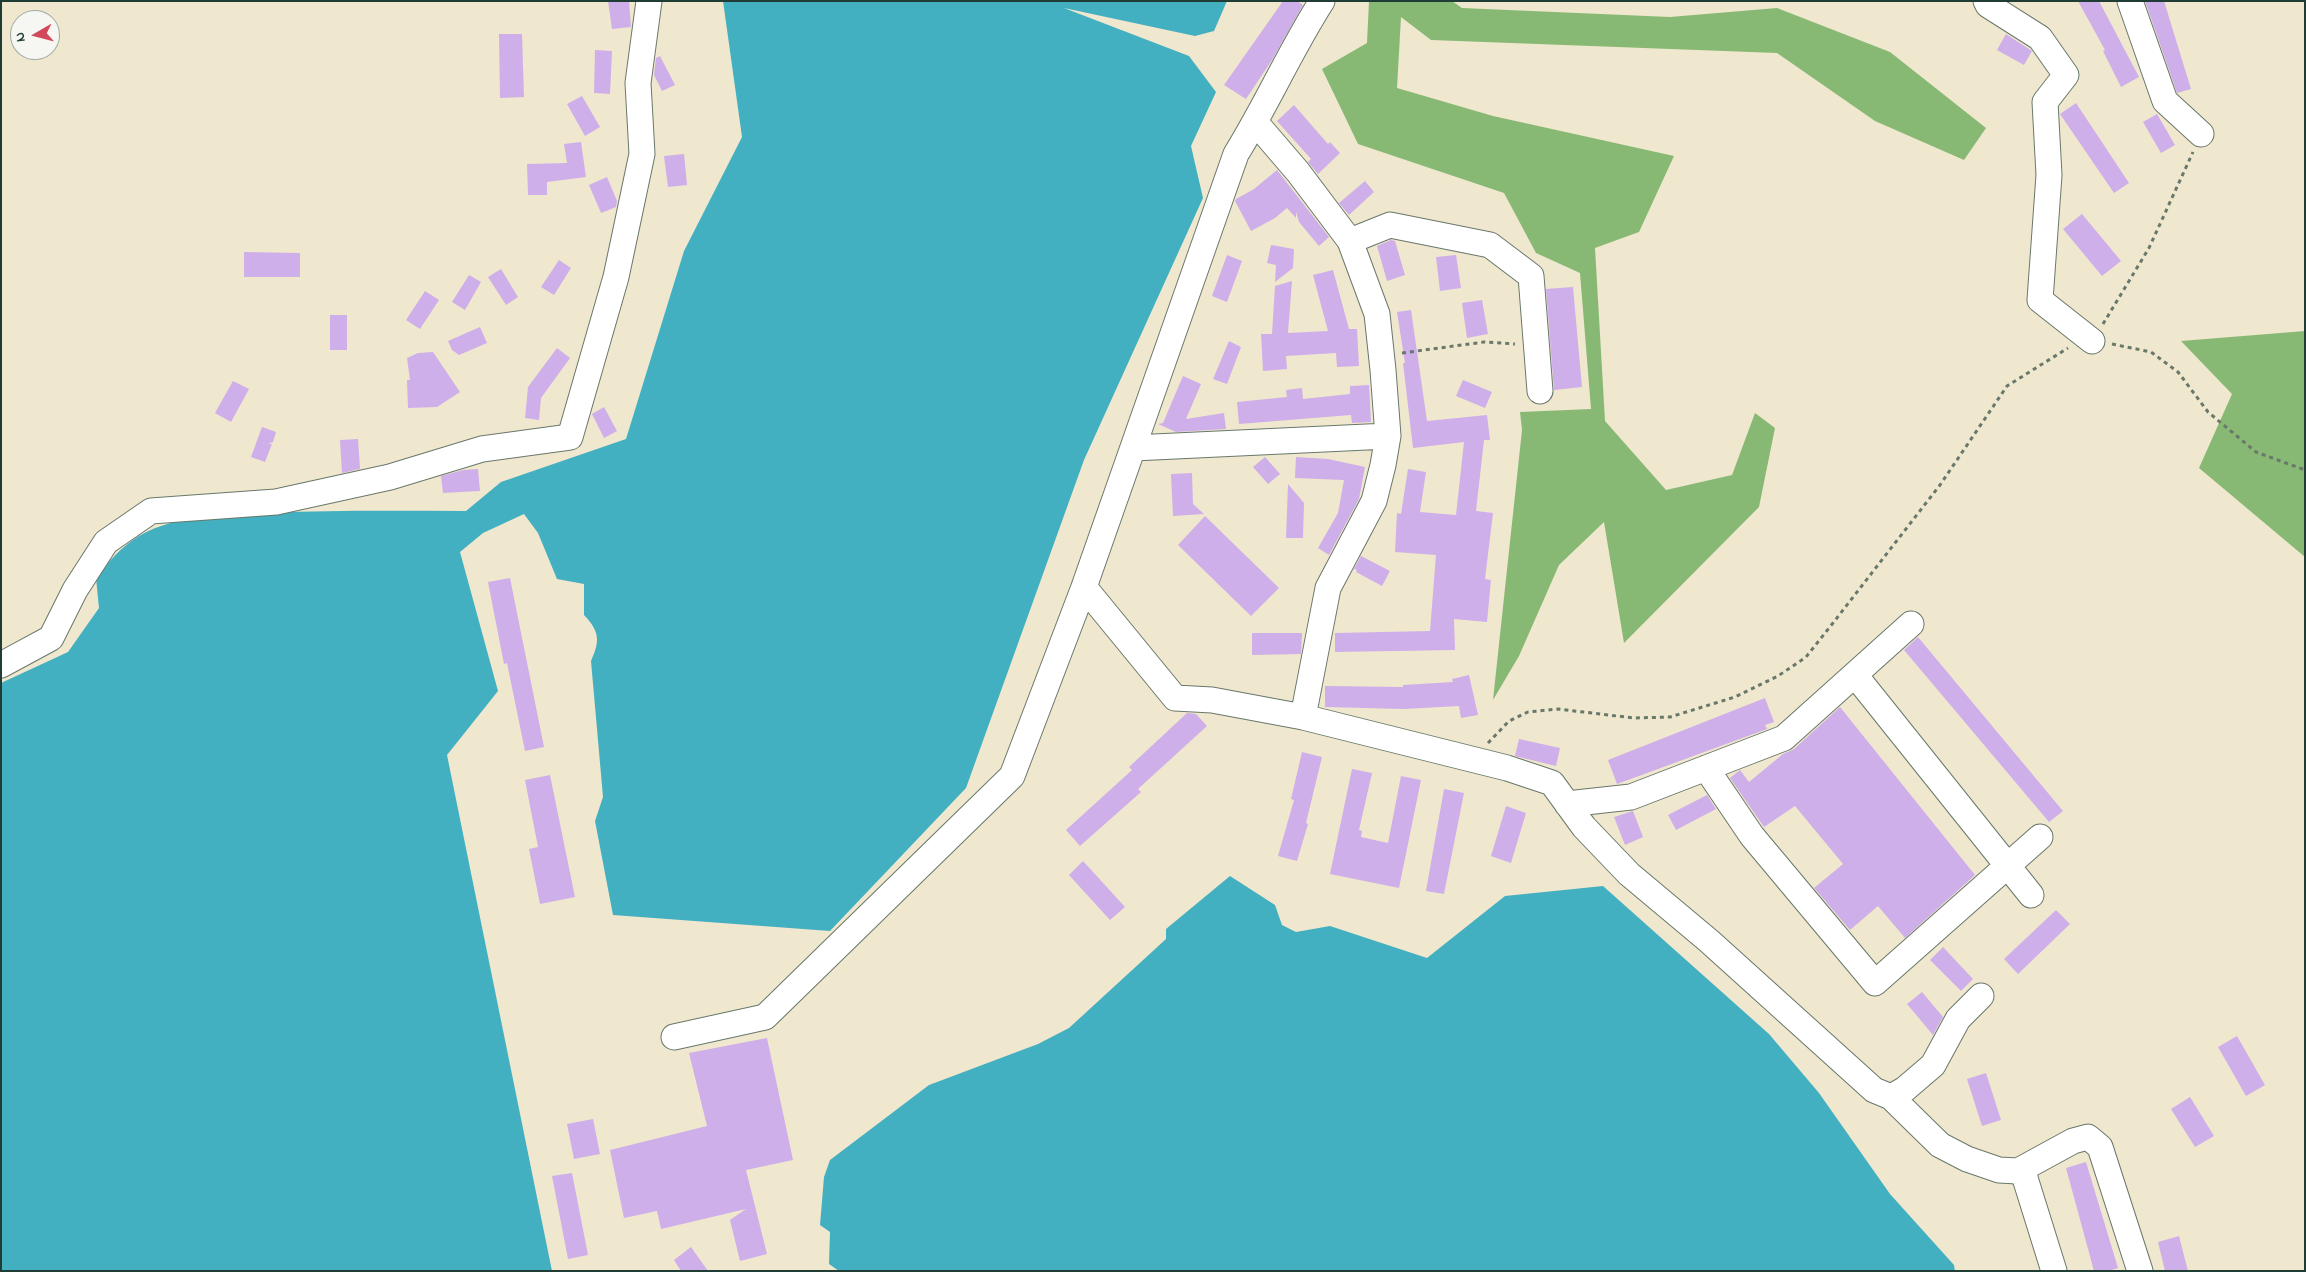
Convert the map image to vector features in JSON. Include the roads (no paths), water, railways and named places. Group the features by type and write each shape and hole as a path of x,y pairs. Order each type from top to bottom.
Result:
{"street":[{"path":"1,665 52,638 75,590 106,542 151,511 276,502 390,477 482,449 570,437 616,277 642,154 638,83 649,1"},
{"path":"674,1037 765,1017 1012,776 1084,587 1236,154 1256,123 1299,37 1322,1"},
{"path":"1986,1 1988,5 2040,38 2066,75 2045,102 2049,175 2040,300 2092,341"},
{"path":"2130,1 2165,101 2201,134"},
{"path":"1256,123 1298,172 1350,241 1377,314 1382,356 1388,436 1374,501 1328,588 1303,717"},
{"path":"1350,241 1390,225 1490,245 1532,276 1540,391"},
{"path":"1133,448 1388,436"},
{"path":"1084,587 1175,698 1212,700 1303,717 1477,760 1552,782 1584,827 1629,874 1709,941 1874,1090 1891,1097 1940,1145 1967,1159 1999,1170 2018,1170 2073,1141 2088,1137 2100,1147 2140,1271"},
{"path":"1567,804 1631,797 1784,738 1911,624"},
{"path":"1855,674 2031,895"},
{"path":"1706,768 1752,836 1876,983 2040,837"},
{"path":"1891,1097 1905,1089 1934,1065 1958,1019 1981,996"},
{"path":"2018,1170 2025,1178 2054,1271"}],"water":[{"path":"723,1 1227,1 1214,31 1195,36 1064,8 1189,56 1216,92 1191,146 1203,198 1084,460 966,788 830,931 613,915 595,821 603,797 591,661 596,648 597,637 596,632 584,615 584,584 557,579 538,533 524,514 483,533 460,552 498,691 447,755 552,1271 1,1271 1,683 68,652 99,608 96,578 120,550 139,536 153,529 185,520 235,514 342,511 466,511 501,482 626,439 684,251 742,137"},
{"path":"1230,876 1275,905 1282,925 1296,932 1330,926 1427,958 1505,896 1603,886 1769,1034 1819,1093 1890,1194 1954,1265 1955,1271 839,1271 829,1264 830,1232 820,1225 824,1177 830,1160 929,1085 1038,1044 1069,1028 1166,939 1166,929"}]}
